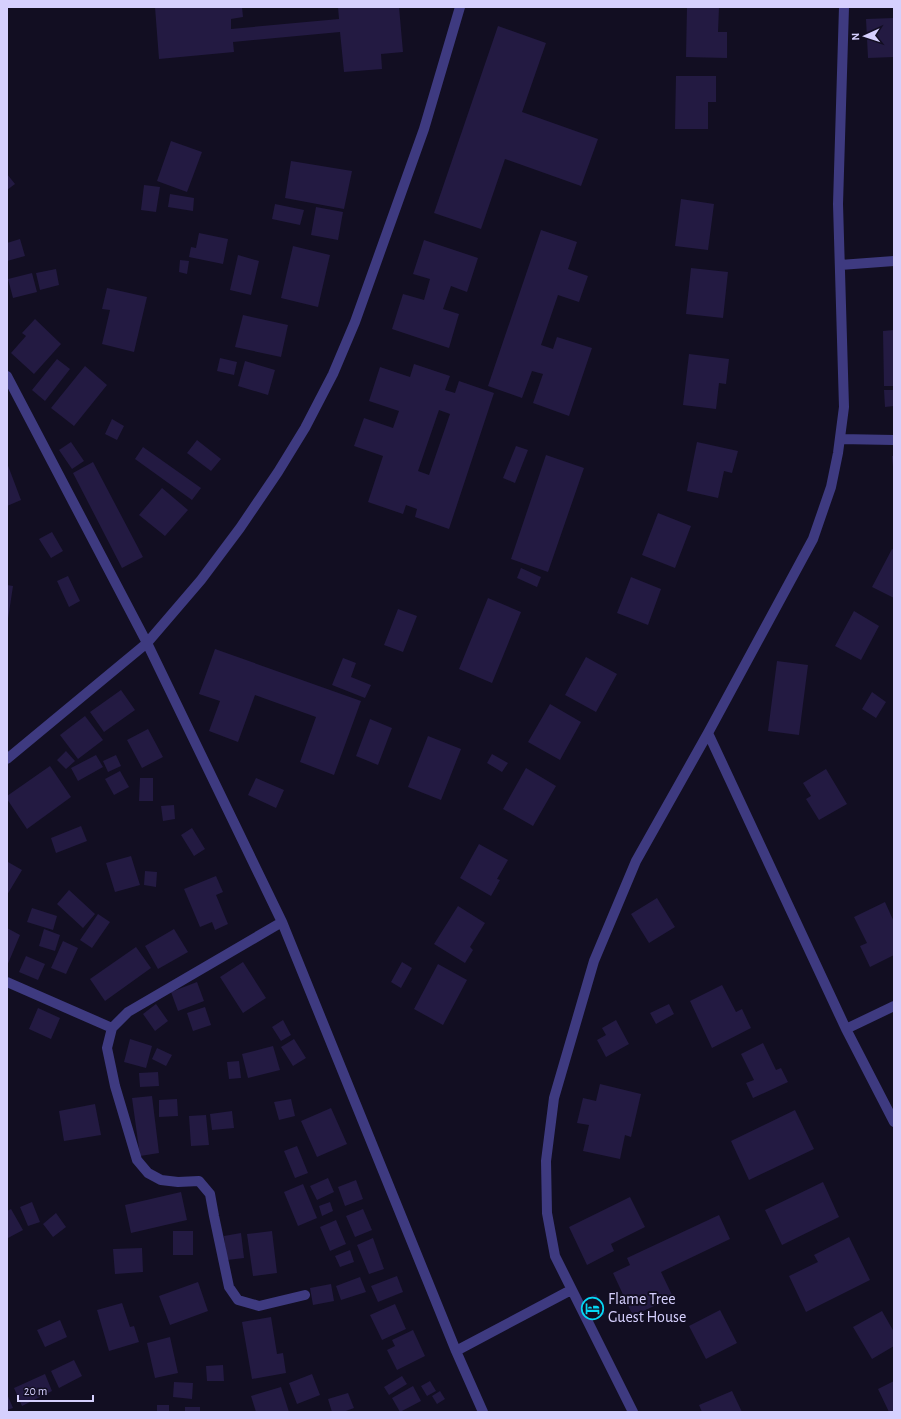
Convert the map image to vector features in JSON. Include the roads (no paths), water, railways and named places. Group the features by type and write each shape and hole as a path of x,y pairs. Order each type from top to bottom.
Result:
{"street":[{"path":"7,759 147,643 201,580 240,528 278,472 305,428 333,374 355,322 424,129 460,7"},
{"path":"633,1412 555,1256 546,1213 546,1161 554,1098 594,961 636,860 708,733 813,539 831,488 844,407 838,204 844,7"},
{"path":"840,265 894,261"},
{"path":"7,376 147,643 282,922 456,1351 483,1412"},
{"path":"840,439 894,440"},
{"path":"708,733 846,1029 894,1122"},
{"path":"282,922 128,1012 112,1028 107,1048 115,1086 137,1160 148,1173 161,1180 178,1182 199,1181 210,1194 229,1287 238,1300 259,1306 305,1295"},
{"path":"7,982 112,1028"},
{"path":"846,1029 894,1006"},
{"path":"456,1351 572,1290"}],"place":[{"name":"Flame Tree Guest House","path":"593,1308"}]}
